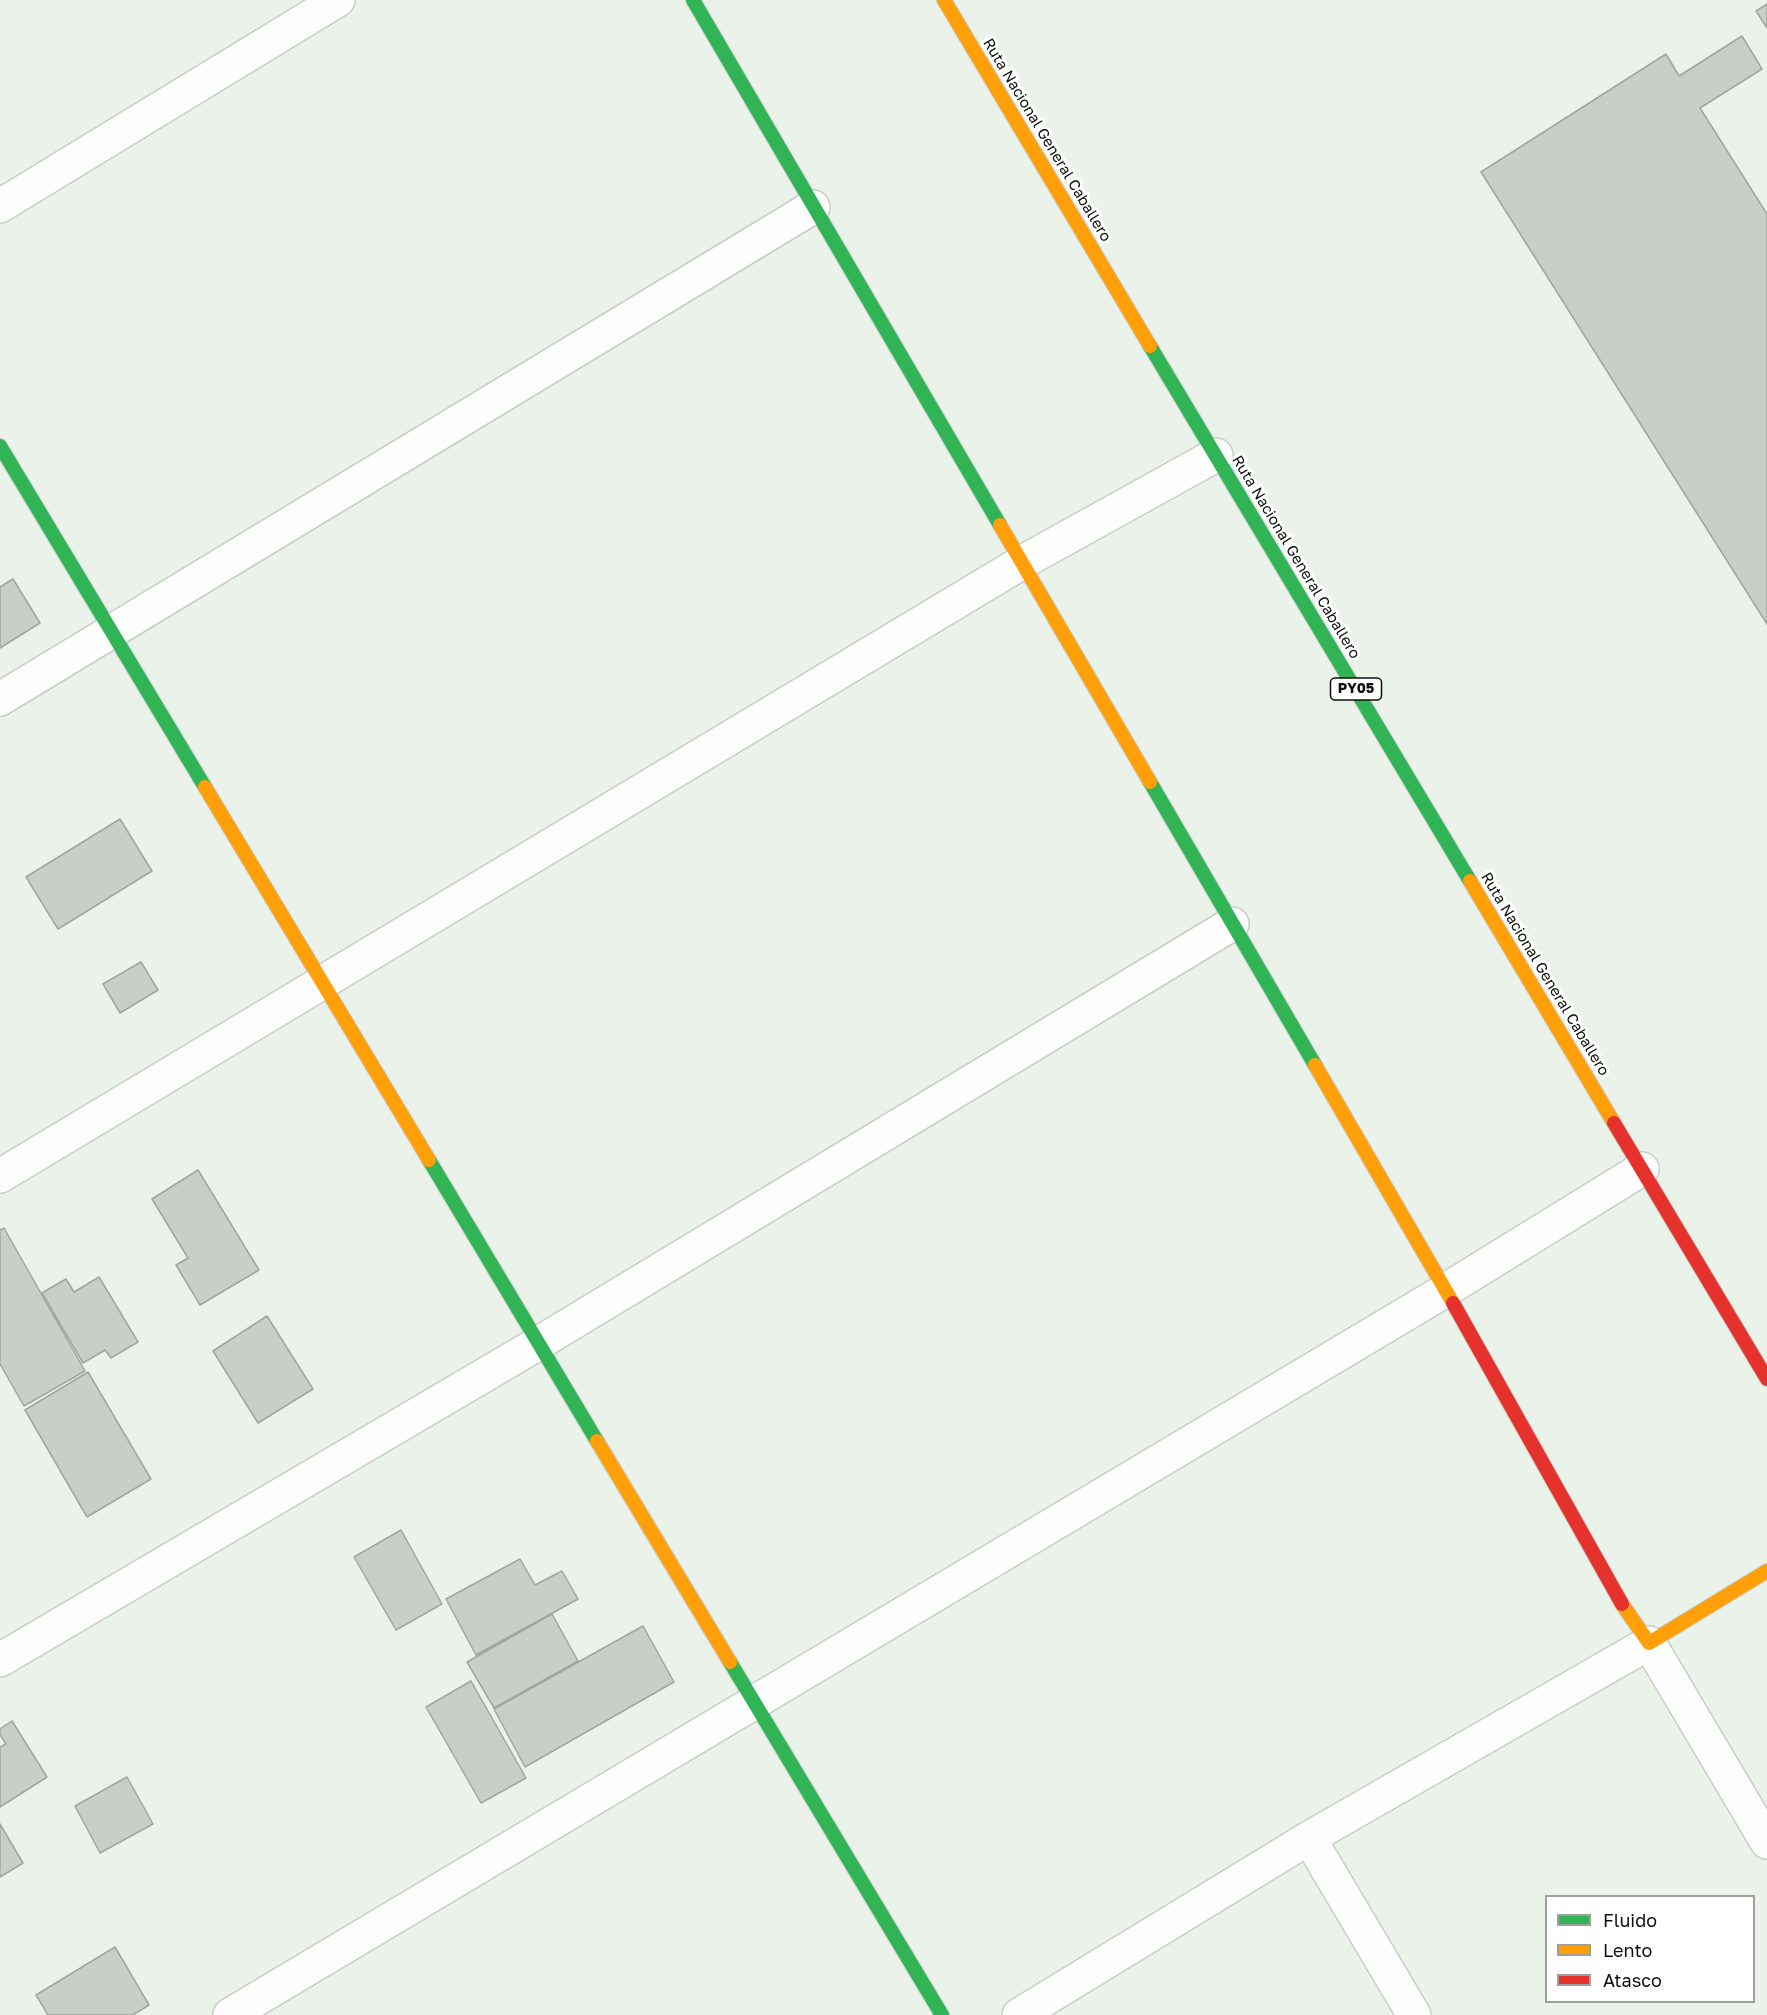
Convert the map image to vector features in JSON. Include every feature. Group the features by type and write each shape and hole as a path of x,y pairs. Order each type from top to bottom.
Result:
{"main road":[{"path":"693,0 1446,1290 1632,1620 1649,1643 1767,1571"},
{"name":"Ruta Nacional General Caballero","path":"944,0 1767,1379"},
{"path":"0,446 942,2015"}],"street":[{"path":"0,206 338,0"},
{"path":"0,699 813,207"},
{"path":"0,1176 1022,563 1216,455"},
{"path":"0,1660 539,1343 1232,924"},
{"path":"230,2015 1446,1290 1642,1169"},
{"path":"1019,2015 1309,1838 1649,1643 1767,1842"},
{"path":"1309,1838 1414,2015"}],"building":[{"path":"1767,4 1767,28 1756,11"},
{"path":"1742,36 1762,69 1700,108 1767,214 1767,624 1481,172 1666,54 1679,76"},
{"path":"13,579 40,623 0,648 0,587"},
{"path":"120,819 152,871 58,929 26,877"},
{"path":"141,962 158,990 120,1013 103,984"},
{"path":"198,1170 259,1270 200,1305 176,1265 188,1258 152,1199"},
{"path":"4,1228 85,1371 24,1406 0,1364 0,1230"},
{"path":"99,1277 138,1342 111,1358 105,1350 83,1363 42,1293 66,1279 74,1292"},
{"path":"267,1316 313,1389 258,1423 213,1351"},
{"path":"88,1372 151,1479 87,1517 25,1410"},
{"path":"401,1530 442,1604 396,1630 354,1557"},
{"path":"520,1559 535,1585 562,1571 578,1599 476,1655 446,1599"},
{"path":"552,1614 578,1661 494,1708 467,1662"},
{"path":"643,1626 674,1682 525,1767 494,1709"},
{"path":"471,1681 526,1778 481,1803 426,1707"},
{"path":"12,1721 47,1777 0,1807 0,1747 6,1744 0,1735 0,1729"},
{"path":"127,1777 153,1824 100,1853 75,1806"},
{"path":"0,1824 23,1863 0,1877"},
{"path":"115,1947 149,2005 133,2015 48,2015 36,1995"}],"traffic: fast":[{"path":"693,0 1000,525"},
{"path":"1150,346 1470,881"},
{"path":"0,446 205,787"},
{"path":"1150,782 1315,1065"},
{"path":"429,1160 597,1441"},
{"path":"730,1662 942,2015"}],"traffic: slow":[{"path":"944,0 1150,346"},
{"path":"1000,525 1150,782"},
{"path":"205,787 429,1160"},
{"path":"1470,881 1614,1123"},
{"path":"1315,1065 1453,1303"},
{"path":"597,1441 730,1662"},
{"path":"1622,1604 1649,1643 1767,1571"}],"traffic: jam":[{"path":"1614,1123 1767,1379"},
{"path":"1453,1303 1622,1604"}]}
